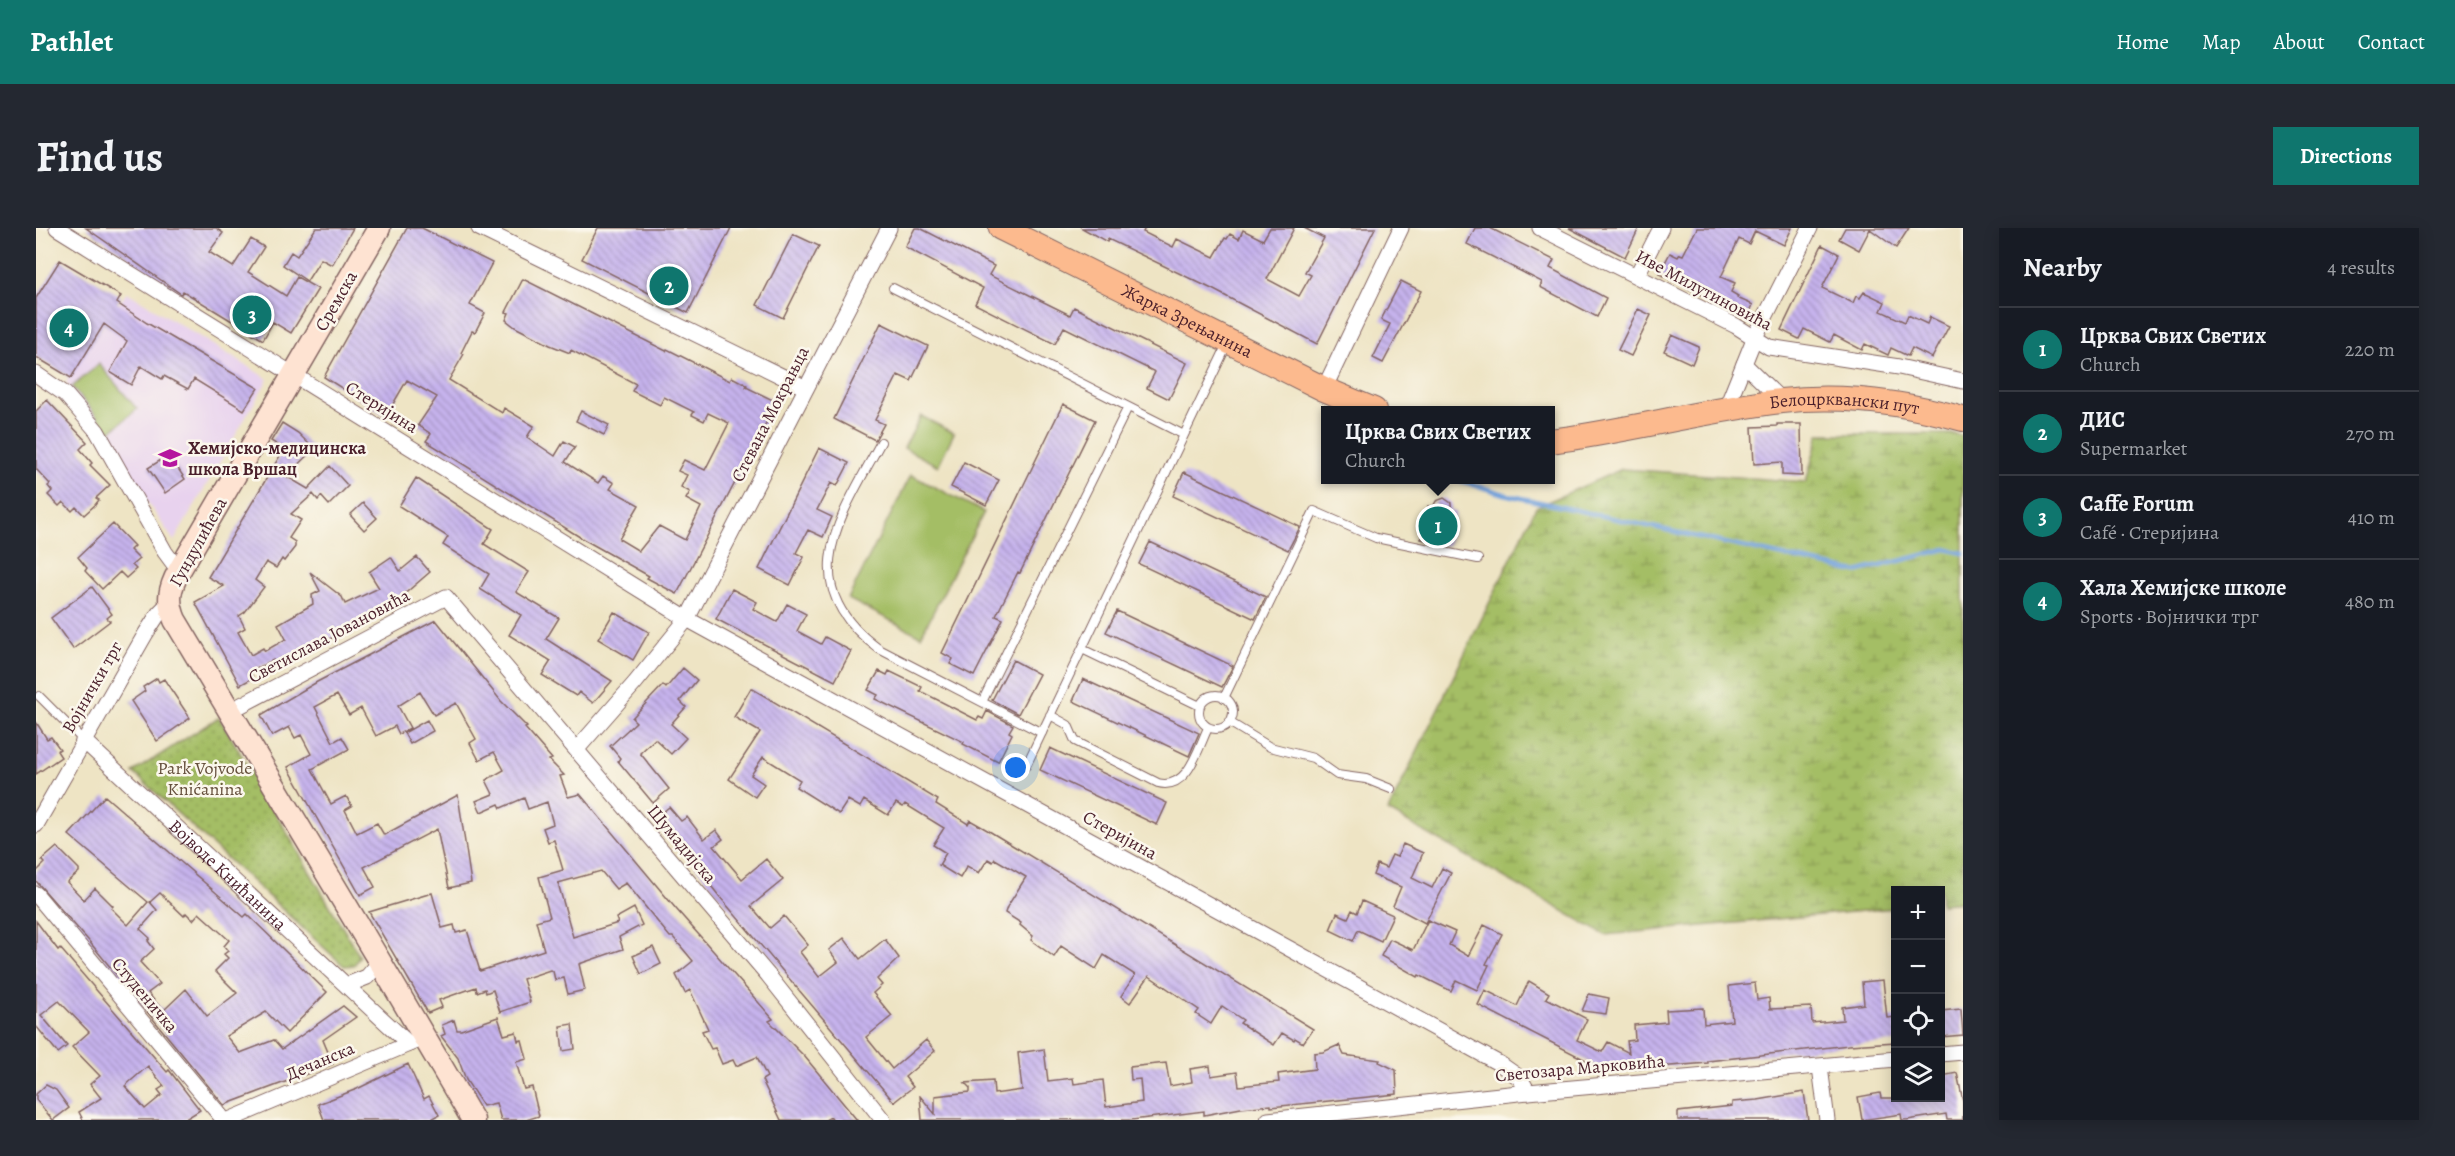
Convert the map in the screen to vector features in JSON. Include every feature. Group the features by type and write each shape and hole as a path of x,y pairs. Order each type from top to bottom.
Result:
{"main road":[{"name":"Жарка Зрењанина","path":"1001,228 1363,406"},
{"name":"Белоцрквански пут","path":"1725,411 1782,401 1847,400 1882,403 1963,419"},
{"path":"1555,440 1725,411"}],"street":[{"name":"Сремска","path":"294,375 379,228"},
{"path":"479,228 806,388"},
{"name":"Стевана Мокрањца","path":"687,619 889,228"},
{"path":"1324,388 1401,228"},
{"name":"Иве Милутиновића","path":"1540,228 1637,275 1736,326 1754,339 1782,351 1899,367 1963,381"},
{"path":"1637,275 1661,228"},
{"path":"1725,411 1754,339 1810,228"},
{"name":"Стеријина","path":"65,230 687,619 1500,1064 1520,1078 1528,1092"},
{"path":"1744,364 1782,401"},
{"path":"36,374 65,394 97,431 165,552 179,571"},
{"name":"Гундулићева","path":"230,711 175,621 168,604 170,591 179,571 294,375"},
{"name":"Светислава Јовановића","path":"230,711 446,597"},
{"name":"Шумадијска","path":"446,597 768,975 883,1120"},
{"name":"Војнички трг","path":"36,825 82,740 153,622 168,604"},
{"path":"577,749 687,619"},
{"name":"Војводе Книћанина","path":"230,711 380,962 417,1040 472,1120"},
{"name":"Војводе Книћанина","path":"82,740 347,985 417,1040"},
{"name":"Студеничка","path":"36,894 224,1120"},
{"path":"347,985 367,978 380,962"},
{"name":"Дечанска","path":"229,1120 417,1040"},
{"path":"1945,1054 1963,1054"},
{"name":"Светозара Марковића","path":"1268,1120 1528,1092 1891,1059"},
{"path":"1820,1066 1827,1120"}],"lane":[{"path":"892,288 1184,435"},
{"path":"1026,766 1229,341"},
{"path":"982,702 1128,407"},
{"path":"881,442 840,518 832,541 830,568 835,595 848,618 867,640 879,649 1042,733"},
{"path":"1224,698 1314,511 1376,538 1478,559"},
{"path":"1082,649 1200,706"},
{"path":"39,696 82,740"},
{"path":"1213,696 1224,698 1232,707 1229,723 1221,729 1208,728 1200,719 1200,706 1203,701 1213,696"},
{"path":"1050,715 1068,725 1075,741 1166,785 1176,783 1185,775 1208,728"},
{"path":"1229,723 1277,750 1313,758 1337,776 1366,779 1391,789"}],"shaded area":[{"name":"Хемијско-медицинска школа Вршац","path":"127,292 268,379 174,541 66,382"}],"green space":[{"path":"99,364 137,409 110,432 72,387"},
{"path":"921,416 954,433 938,466 904,448"},
{"path":"1819,434 1956,434 1963,436 1963,902 1945,904 1945,886 1891,886 1891,908 1605,935 1388,811 1536,507 1622,469 1806,482"},
{"path":"911,475 984,512 921,636 848,599"},
{"name":"Park Vojvode Knićanina","path":"219,717 360,957 354,965 344,966 133,772"}],"building":[{"path":"86,228 216,228 223,233 209,252 233,267 251,239 264,247 248,272 286,296 297,277 318,289 291,333 273,322 263,340 183,291 181,294"},
{"path":"316,228 353,228 332,265 321,259 307,281 283,265 291,252 297,256"},
{"path":"407,228 422,228 492,263 470,305 485,313 475,332 472,331 461,353 464,354 449,380 502,413 504,408 534,426 527,437 555,456 564,441 575,447 565,462 598,483 603,476 614,483 610,489 639,505 619,539 639,551 659,526 685,540 701,507 686,499 690,492 681,487 687,475 678,471 684,460 705,470 729,423 708,413 704,421 692,415 694,412 664,397 660,405 632,391 636,384 571,350 570,353 550,345 515,327 506,320 509,313 506,312 523,279 666,351 667,349 730,381 732,377 747,385 746,387 777,402 677,594 583,539 426,441 431,434 418,425 437,397 407,380 386,416 324,377"},
{"path":"598,228 731,228 688,313 582,259"},
{"path":"915,228 920,228 994,266 989,275 1070,315 1074,307 1187,363 1169,399 1147,388 1155,372 1064,327 1055,344 975,304 983,288 905,247"},
{"path":"1082,228 1145,228 1143,232 1173,247 1177,239 1214,257 1225,238 1227,239 1230,234 1239,239 1243,230 1263,240 1270,228 1294,228 1267,279 1299,296 1311,275 1305,272 1324,238 1304,228 1375,228 1317,344 1212,289 1108,239 1107,242"},
{"path":"1475,228 1490,228 1554,260 1550,268 1606,298 1597,317 1540,287 1542,282 1467,244"},
{"path":"1569,228 1639,228 1625,257"},
{"path":"1697,228 1792,228 1784,245 1755,231 1749,244 1739,239 1721,277 1735,283 1731,292 1738,296 1737,298 1753,305 1747,318 1659,274 1670,253 1678,257 1680,254 1683,255"},
{"path":"1845,228 1909,228 1896,248 1870,229 1859,250 1839,239"},
{"path":"793,234 819,246 783,318 757,305"},
{"path":"1822,245 1839,254 1822,288 1853,303 1856,296 1860,298 1864,292 1885,302 1881,311 1905,322 1908,315 1927,324 1930,317 1949,326 1932,358 1912,348 1908,356 1891,348 1888,355 1865,344 1862,350 1834,335 1830,342 1804,329 1799,339 1781,330"},
{"path":"60,260 121,296 117,303 147,323 258,388 244,410 194,379 188,389 164,376 162,379 141,366 131,385 110,372 127,341 104,324 71,378 36,357 36,298"},
{"path":"1401,281 1421,291 1383,363 1373,358 1390,324 1381,320"},
{"path":"1638,309 1651,315 1631,356 1618,350"},
{"path":"881,323 928,346 911,381 898,375 875,420 884,424 875,440 834,419"},
{"path":"1672,335 1699,347 1692,364 1664,351"},
{"path":"47,400 87,442 80,449 92,463 90,465 110,485 96,498 99,500 84,515 76,507 72,511 63,502 59,506 48,495 52,491 48,486 50,484 36,469 36,411"},
{"path":"1063,404 1095,420 1020,573 1018,572 996,616 1003,619 974,676 950,664 953,659 942,653"},
{"path":"581,411 609,425 604,435 576,421"},
{"path":"282,423 298,433 314,449 286,476 308,489 330,466 348,486 329,505 321,496 318,500 313,494 291,514 301,520 289,538 295,542 295,547 276,568 266,562 255,580 264,587 245,612 239,616 245,628 238,632 251,655 263,648 265,651 286,639 278,624 313,604 312,595 320,591 310,572 342,597 345,604 379,588 369,572 391,557 400,571 417,557 430,572 380,615 321,643 277,669 273,660 250,672 253,678 240,685 195,602 224,586 208,577 284,449 271,441"},
{"path":"1777,424 1801,424 1802,476 1782,475 1782,462 1754,464 1752,427 1777,426"},
{"path":"819,448 849,463 837,486 831,483 817,510 832,517 823,537 808,530 796,553 804,557 790,585 759,569"},
{"path":"169,455 185,479 165,493 148,468"},
{"path":"964,462 999,480 986,505 951,487"},
{"path":"1184,472 1300,527 1288,550 1173,496"},
{"path":"416,478 493,529 484,544 529,572 516,592 559,618 546,639 612,681 593,703 579,692 576,696 542,675 551,661 509,635 521,615 480,589 489,574 443,545 448,537 399,506"},
{"path":"1444,498 1451,503 1451,511 1456,512 1448,546 1421,539 1428,506 1433,507 1436,501"},
{"path":"363,503 377,518 364,530 350,515"},
{"path":"113,524 134,546 130,550 139,559 132,565 136,569 126,578 120,572 102,589 85,571 87,568 78,557"},
{"path":"1150,542 1266,597 1255,619 1139,564"},
{"path":"92,587 112,614 107,618 110,621 73,649 51,618"},
{"path":"732,589 757,602 753,609 777,622 787,604 806,614 797,631 821,644 825,637 851,651 835,681 716,619"},
{"path":"1117,611 1233,666 1222,687 1106,632"},
{"path":"614,612 649,632 633,660 598,639"},
{"path":"436,620 501,701 527,727 525,728 552,759 549,760 564,775 560,776 568,797 580,794 677,910 773,1019 769,1021 805,1057 857,1120 833,1120 831,1117 825,1120 781,1120 762,1080 767,1077 757,1057 736,1066 733,1060 722,1064 715,1048 711,1049 702,1031 708,1029 690,990 685,993 676,975 693,961 673,937 670,937 626,883 616,889 601,871 558,883 573,937 618,923 616,918 634,908 642,925 619,937 623,949 579,964 585,990 568,994 564,978 555,980 553,971 550,970 523,979 530,1002 500,1012 493,990 486,993 485,989 477,992 476,987 439,1000 442,1007 428,1013 369,912 432,893 442,928 454,925 456,933 467,930 480,971 544,950 536,921 550,917 539,877 563,870 554,840 548,842 543,828 553,824 547,802 528,809 524,798 501,808 499,804 481,812 476,801 493,794 486,780 504,770 494,752 479,760 470,743 476,739 456,703 434,715 420,692 398,706 410,728 399,734 395,726 376,736 361,708 349,715 337,695 315,707 333,742 342,737 349,749 312,769 331,804 346,796 352,806 345,810 357,833 377,823 384,835 458,795 471,883 449,888 437,829 364,867 375,887 360,895 288,767 311,754 301,735 295,738 289,727 272,736 261,715 317,682"},
{"path":"1013,660 1039,674 1018,714 992,700"},
{"path":"683,668 697,680 680,701 686,707 671,724 686,738 671,754 655,739 640,753 669,789 653,803 618,761 620,758 610,746 636,722 632,718 663,685 666,688"},
{"path":"879,671 887,675 889,671 922,687 920,691 977,720 979,717 983,719 987,711 1013,725 1009,732 1012,734 998,762 963,744 964,742 875,699 878,695 868,690"},
{"path":"157,678 159,682 164,679 190,718 157,741 131,701 145,691 143,687"},
{"path":"1083,679 1199,733 1189,756 1073,701"},
{"path":"751,688 938,800 936,804 968,824 970,820 989,831 1313,1029 1303,1043 1282,1033 1274,1045 1240,1023 1243,1020 1222,1006 1211,1024 1196,1014 1199,1010 1149,976 1130,1003 1121,996 1135,975 1104,955 1096,969 1061,946 1054,957 1031,940 1033,936 1020,925 1021,923 1005,913 1026,877 995,859 993,862 988,859 979,873 967,866 960,878 939,865 946,853 933,845 944,828 905,804 903,807 896,803 888,815 864,800 860,807 848,800 839,814 796,787 800,780 763,757 751,775 764,784 755,797 729,779 760,732 734,717"},
{"path":"427,720 433,731 410,744 404,733"},
{"path":"36,722 47,739 51,737 60,749 57,751 61,757 36,774"},
{"path":"1050,748 1167,803 1157,825 1040,770"},
{"path":"105,796 244,917 247,914 327,992 287,1033 266,1012 226,1036 240,1053 274,1040 282,1049 343,1006 356,1017 323,1040 333,1064 224,1105 88,940 36,881 36,872 45,863 42,860 57,847 79,869 79,872 67,882 84,900 95,888 128,925 148,902 69,835","holes":["160,893 184,916 186,913 193,920 199,913 229,940 224,946 228,951 224,954 228,958 215,971 237,993 207,1016 186,989 163,1011 148,993 160,984 140,962 154,949 148,941 150,938 140,929 157,910 150,902"]},
{"path":"669,807 681,821 687,817 704,839 716,830 723,839 714,846 742,879 766,859 783,880 751,906 770,928 784,916 808,945 800,952 819,977 838,962 829,950 844,938 860,959 885,939 899,958 877,979 882,985 873,993 892,1016 866,1037 892,1069 926,1040 935,1051 905,1077 913,1087 894,1102 719,896 657,817"},
{"path":"1403,844 1423,853 1412,878 1432,888 1442,868 1451,873 1425,923 1393,906 1401,887 1373,875 1377,864 1386,868 1392,855 1397,857"},
{"path":"1362,901 1393,915 1381,941 1358,930 1353,941 1330,930 1337,913 1348,918 1352,910 1357,913"},
{"path":"1428,920 1455,932 1449,945 1468,956 1484,925 1502,934 1486,964 1489,965 1477,990 1456,980 1451,991 1419,975 1418,977 1381,956 1390,939 1413,950"},
{"path":"36,921 58,950 60,948 167,1072 169,1070 200,1110 184,1120 83,1120 79,1112 101,1098 90,1084 100,1076 72,1047 89,1032 59,1001 41,1015 67,1046 58,1053 36,1026","holes":["148,1066 164,1086 158,1090 162,1095 145,1109 125,1086"]},
{"path":"653,947 661,964 641,974 633,956"},
{"path":"1883,980 1887,1018 1891,1018 1891,1042 1849,1045 1708,1061 1708,1063 1607,1071 1478,1005 1485,990 1517,1006 1529,981 1549,993 1546,998 1587,1019 1577,1040 1602,1052 1608,1042 1629,1053 1627,1041 1635,1040 1634,1025 1667,1022 1666,1010 1703,1008 1704,1024 1732,1021 1729,986 1755,983 1757,1000 1769,998 1770,1009 1811,1007 1812,1023 1843,1020 1842,1007 1864,1004 1862,982"},
{"path":"1589,994 1609,998 1606,1014 1582,1011"},
{"path":"1961,1009 1963,1035 1945,1037 1945,1011"},
{"path":"498,1017 504,1035 516,1032 518,1041 522,1040 527,1059 516,1062 524,1089 532,1087 539,1116 526,1120 501,1120 496,1103 483,1106 466,1080 458,1058 441,1036 445,1034 442,1025 454,1020 457,1030 461,1030"},
{"path":"572,1024 575,1049 563,1051 560,1026"},
{"path":"1339,1045 1344,1055 1380,1060 1379,1062 1396,1070 1397,1094 1241,1108 1204,1115 1204,1111 1132,1120 922,1120 920,1096 935,1114 935,1096 970,1092 970,1088 965,1083 993,1081 994,1094 1022,1090 1018,1053 1044,1049 1048,1081 1073,1078 1074,1084 1103,1080 1106,1107 1142,1102 1140,1079 1131,1080 1130,1067 1166,1063 1170,1086 1192,1082 1190,1069 1210,1066 1211,1076 1237,1072 1239,1086 1279,1082 1278,1074 1315,1069 1314,1053"},
{"path":"408,1064 424,1099 429,1096 439,1115 430,1120 324,1120 318,1104 357,1089"},
{"path":"1957,1073 1963,1101 1963,1120 1947,1120 1946,1114 1902,1120 1901,1114 1862,1120 1858,1097 1880,1093 1881,1098 1891,1098 1891,1102 1945,1102 1945,1075"},
{"path":"46,1085 56,1090 69,1108 53,1120 36,1100 36,1094"},
{"path":"1804,1092 1808,1120 1678,1120 1678,1112 1732,1106 1732,1102"}],"waterway":[{"path":"1471,484 1508,495 1856,572 1946,549 1963,553"}],"place":[{"name":"ДИС","path":"669,286"},
{"name":"Caffe Forum","path":"252,315"},
{"name":"Хала Хемијске школе","path":"69,328"},
{"name":"Хемијско-медицинска школа Вршац","path":"170,458"},
{"name":"Црква Свих Светих","path":"1438,526"}]}
